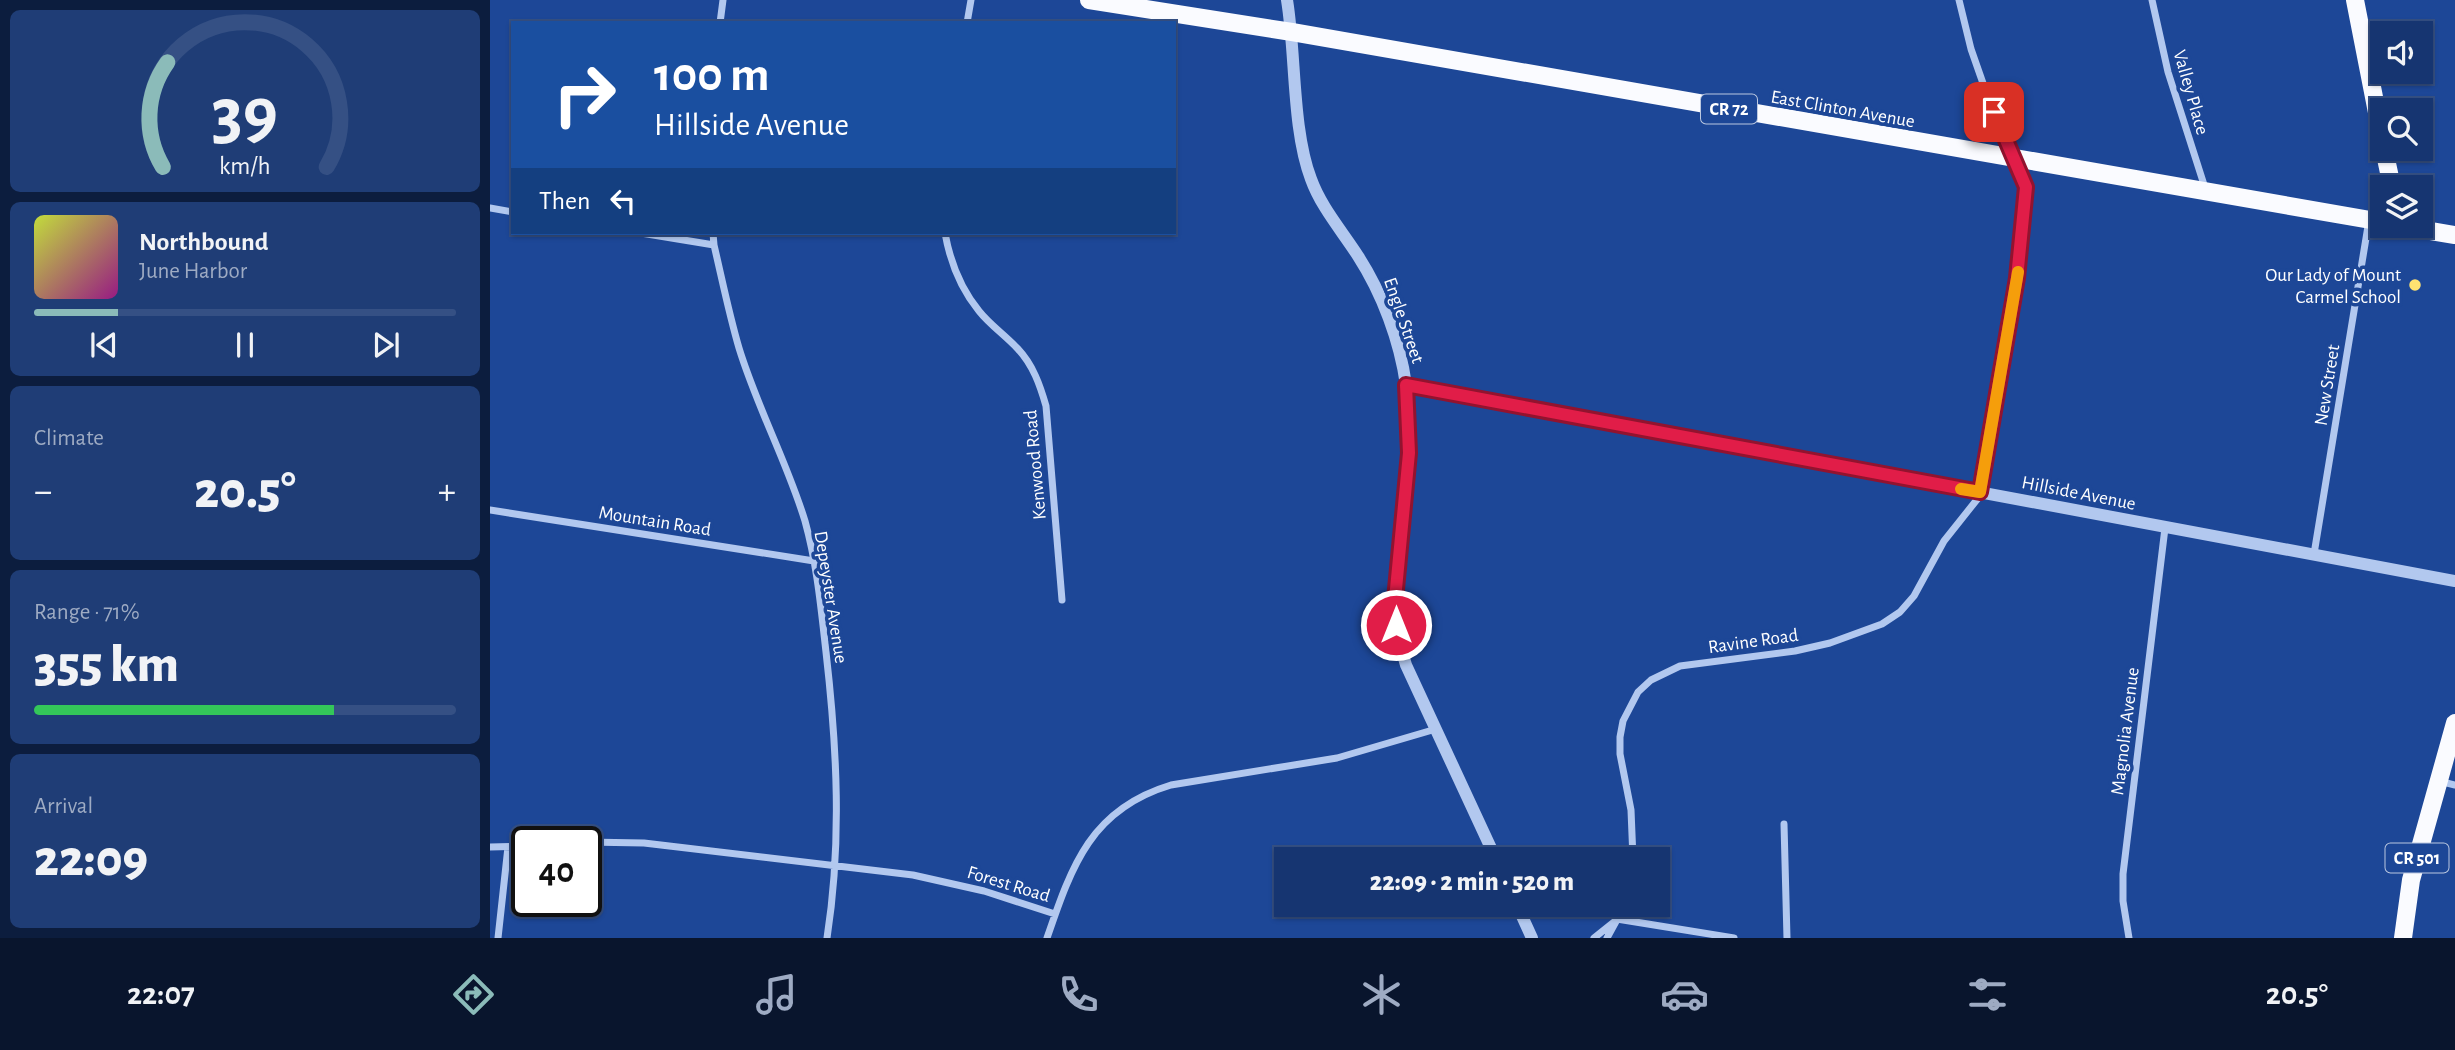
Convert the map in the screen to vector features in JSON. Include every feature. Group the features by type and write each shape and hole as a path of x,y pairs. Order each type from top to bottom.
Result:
{"main road":[{"name":"East Clinton Avenue","path":"1089,0 1292,32 2370,220"},
{"path":"2355,0 2374,98"},
{"path":"2433,231 2455,235"},
{"name":"CR 501","path":"2403,938 2411,880 2446,783 2455,723"}],"street":[{"path":"720,21 723,0"},
{"path":"967,21 971,0"},
{"name":"Engle Street","path":"1287,0 1304,156 1311,179 1321,201 1360,260 1377,292 1391,326 1406,385 1409,453 1394,610 1398,639 1406,665 1490,847"},
{"path":"1959,0 1971,49 2026,187 2023,233 1980,492"},
{"name":"Valley Place","path":"2152,0 2168,72 2206,192"},
{"path":"490,208 511,212"},
{"path":"654,235 714,244"},
{"name":"Depeyster Avenue","path":"713,235 739,348 793,484 814,561 836,762 838,814 836,868 827,938"},
{"name":"Kenwood Road","path":"946,235 956,272 966,292 979,311 1018,349 1040,384 1046,406 1062,600"},
{"name":"New Street","path":"2314,554 2373,238"},
{"name":"Hillside Avenue","path":"1406,385 2455,581"},
{"name":"Ravine Road","path":"1633,847 1631,810 1620,754 1620,737 1623,720 1638,692 1651,680 1680,666 1795,651 1830,643 1882,624 1900,612 1914,596 1944,541 1974,507 1980,492"},
{"name":"Mountain Road","path":"490,510 814,561"},
{"name":"Magnolia Avenue","path":"2129,938 2123,901 2123,874 2165,528"},
{"name":"Forest Road","path":"602,843 644,844 949,882 1055,914 1086,845 1099,827 1121,807 1149,792 1171,785 1337,758 1436,729"},
{"path":"1784,824 1787,938"},
{"path":"490,847 511,847"},
{"path":"498,938 508,847"},
{"path":"1047,938 1055,914"},
{"path":"1522,917 1532,938"},
{"path":"1607,938 1617,919"},
{"path":"1594,938 1617,919 1734,938"}],"slow traffic":[{"path":"1961,489 1980,492 2018,272"}],"place":[{"name":"Our Lady of Mount Carmel School","path":"2415,285"}],"route":[{"path":"1396,625 1394,610 1409,453 1406,385 1980,492 2017,278 2026,187 1994,112"}]}
